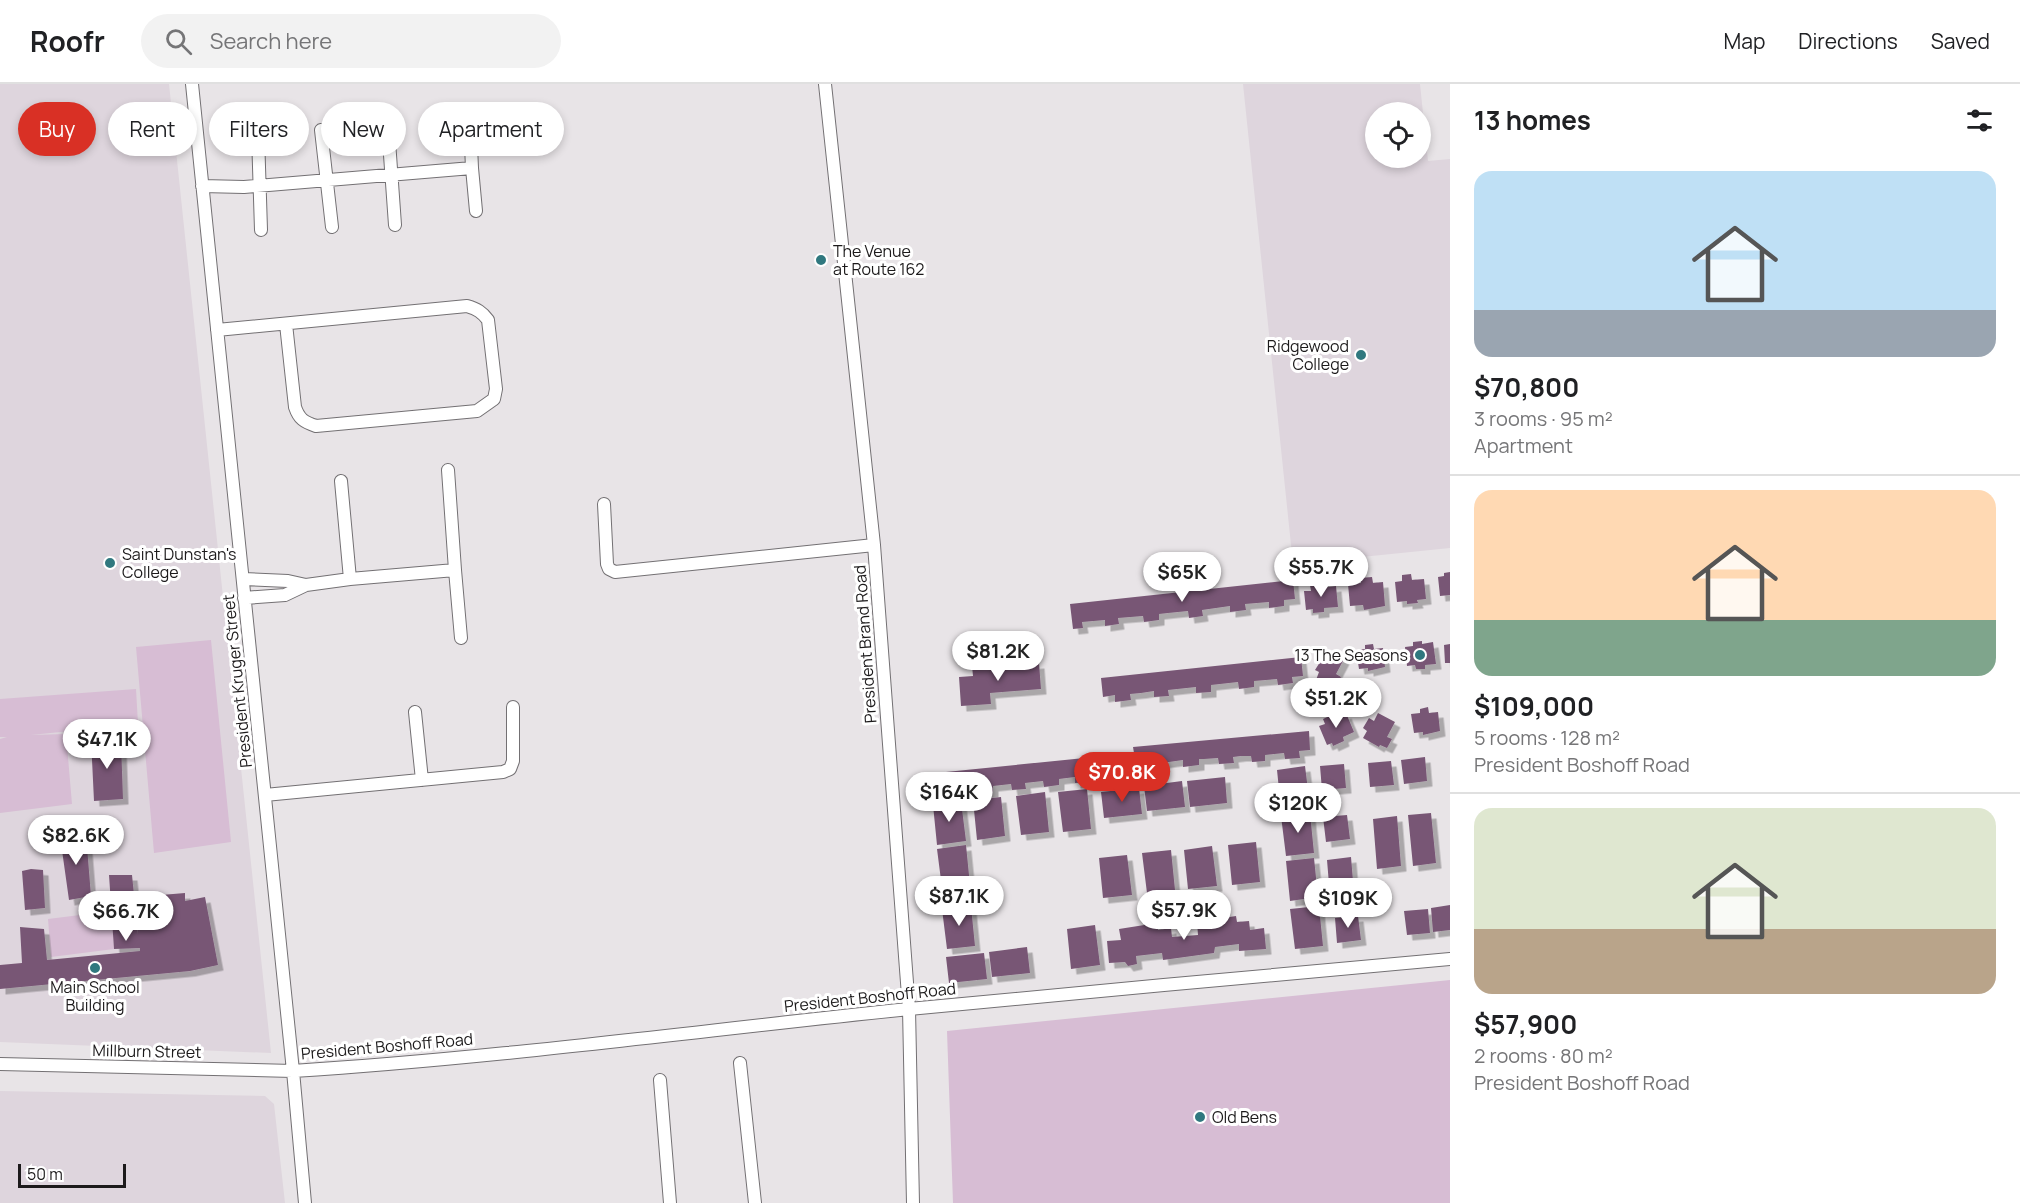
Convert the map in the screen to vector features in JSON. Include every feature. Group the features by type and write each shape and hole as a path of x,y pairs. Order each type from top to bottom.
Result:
{"street":[{"name":"President Kruger Street","path":"192,84 305,1203"},
{"name":"President Brand Road","path":"825,84 874,545 909,1009 913,1203"},
{"path":"259,156 261,230"},
{"path":"324,156 332,227"},
{"path":"390,156 395,225"},
{"path":"471,156 476,211"},
{"path":"202,186 260,186 472,168"},
{"path":"217,330 467,306 483,312 488,320 496,389 494,399 477,411 316,426 304,422 298,418 295,407 286,324"},
{"path":"448,470 461,638"},
{"path":"341,481 350,579"},
{"path":"604,504 607,564 609,569 615,572 874,545"},
{"path":"244,598 285,595 306,585 350,579 454,570"},
{"path":"243,579 281,580 306,585"},
{"path":"265,795 503,772 510,769 513,761 513,707"},
{"path":"416,712 422,780"},
{"name":"President Boshoff Road","path":"293,1071 416,1062 909,1009 1450,959"},
{"path":"740,1062 755,1203"},
{"name":"Millburn Street","path":"0,1064 293,1071"},
{"path":"660,1080 670,1203"}],"shaded area":[{"name":"Saint Dunstan's College","path":"0,84 169,84 171,102 108,102 108,156 177,156 271,1053 0,1042"},
{"name":"Ridgewood College","path":"1243,84 1420,84 1422,102 1365,102 1365,168 1431,168 1431,161 1450,159 1450,548 1293,564"},
{"path":"211,640 231,842 154,853 136,647"},
{"path":"136,689 138,724 31,735 66,734 72,804 0,813 0,739 7,737 0,737 0,699"},
{"path":"112,911 114,949 51,957 48,919"},
{"name":"Old Bens","path":"1450,980 1450,1203 953,1203 947,1031"},
{"path":"0,1091 265,1096 274,1104 285,1203 0,1203"}],"building":[{"path":"1450,572 1450,595 1440,596 1438,577"},
{"path":"1411,574 1412,580 1424,579 1426,599 1417,600 1418,603 1397,602 1395,582 1402,581 1402,575"},
{"path":"1372,577 1373,583 1383,582 1385,606 1364,610 1363,605 1350,606 1348,584 1361,583 1360,578"},
{"path":"1293,580 1295,599 1284,600 1284,606 1269,608 1269,602 1245,604 1246,610 1230,612 1230,606 1202,610 1203,616 1189,618 1188,611 1159,614 1159,620 1144,622 1143,616 1118,618 1119,624 1105,626 1105,620 1082,622 1083,628 1073,629 1070,604"},
{"path":"1320,584 1321,588 1336,586 1338,607 1324,608 1324,612 1313,613 1313,609 1306,610 1304,591 1311,591 1310,585"},
{"name":"13 The Seasons","path":"1422,641 1422,644 1433,642 1436,664 1425,665 1425,669 1416,669 1415,665 1407,666 1405,647 1413,646 1413,642"},
{"path":"1373,644 1374,649 1383,648 1385,667 1368,671 1368,668 1359,669 1356,650 1365,649 1365,645"},
{"path":"1450,644 1450,663 1445,663 1444,645"},
{"path":"1327,651 1344,659 1336,674 1341,677 1338,684 1333,682 1331,687 1316,680 1319,672 1315,670"},
{"path":"1301,657 1303,676 1292,677 1293,683 1278,685 1277,679 1254,681 1254,687 1239,689 1238,682 1211,685 1211,692 1196,693 1196,687 1168,690 1169,696 1154,697 1154,691 1130,694 1131,700 1115,702 1115,695 1103,697 1101,678"},
{"path":"1039,663 1041,689 990,693 991,704 961,706 959,677 973,676 972,666 988,665 988,668"},
{"path":"1428,707 1429,713 1438,712 1440,731 1423,735 1423,732 1414,733 1411,714 1420,713 1420,709"},
{"path":"1336,713 1337,717 1346,713 1354,732 1343,737 1344,741 1333,746 1332,743 1327,745 1319,726 1325,724 1323,719"},
{"path":"1378,713 1395,722 1387,737 1392,739 1387,748 1380,745 1379,747 1363,738 1367,731 1363,728 1369,718 1374,721"},
{"path":"1309,731 1310,750 1299,751 1300,758 1285,759 1284,753 1265,755 1265,761 1252,762 1251,756 1241,756 1233,757 1234,763 1219,764 1218,758 1199,759 1199,765 1183,767 1183,760 1162,763 1162,769 1148,770 1147,764 1135,765 1136,771 1127,772 1127,778 1112,780 1112,774 1091,775 1091,782 1075,783 1075,777 1059,779 1059,785 1044,787 1043,781 1025,783 1026,789 1012,790 1011,784 993,786 993,792 978,794 977,788 955,790 956,796 941,798 940,792 928,793 926,774 1134,753 1133,747"},
{"path":"91,739 121,742 123,799 94,801"},
{"path":"1425,757 1427,781 1404,784 1401,760"},
{"path":"1391,761 1394,785 1370,787 1368,763"},
{"path":"1344,764 1346,788 1322,790 1320,766"},
{"path":"1305,766 1310,806 1281,809 1277,770"},
{"path":"1225,777 1227,803 1190,807 1187,781"},
{"path":"1182,781 1185,807 1147,811 1144,786"},
{"path":"1139,788 1142,814 1104,818 1101,792"},
{"path":"1087,789 1091,829 1063,832 1058,792"},
{"path":"1045,792 1049,832 1021,835 1016,796"},
{"path":"1001,797 1005,836 977,840 973,800"},
{"path":"961,801 966,841 937,845 933,805"},
{"path":"1310,813 1314,853 1286,856 1281,816"},
{"path":"1431,813 1436,863 1413,866 1408,815"},
{"path":"1347,815 1350,839 1326,842 1323,817"},
{"path":"1397,816 1401,866 1377,869 1373,819"},
{"path":"86,834 91,896 69,900 60,836"},
{"path":"1256,842 1260,882 1232,885 1228,845"},
{"path":"966,845 970,885 942,888 937,849"},
{"path":"1212,846 1217,886 1188,889 1184,850"},
{"path":"1171,850 1175,890 1147,893 1142,853"},
{"path":"1127,855 1132,895 1103,898 1099,858"},
{"path":"1351,857 1353,881 1329,884 1327,860"},
{"path":"1314,858 1318,897 1290,901 1286,861"},
{"path":"43,870 45,908 25,910 22,871"},
{"path":"109,875 132,875 138,934 137,897 185,893 185,901 205,897 218,965 190,971 0,989 0,965 22,963 20,927 44,929 47,960 140,951 140,948 114,949"},
{"path":"1450,905 1450,930 1433,932 1431,908"},
{"path":"971,906 975,946 947,949 942,909"},
{"path":"1319,906 1323,946 1295,949 1290,909"},
{"path":"1428,909 1430,933 1407,935 1404,911"},
{"path":"1236,916 1237,922 1249,921 1250,930 1264,928 1266,949 1239,951 1239,944 1215,947 1214,953 1163,960 1162,953 1136,956 1137,964 1128,966 1125,962 1109,963 1107,941 1121,940 1119,929 1157,923 1158,930 1171,928 1172,937 1198,935 1197,922"},
{"path":"1358,916 1361,940 1337,943 1335,918"},
{"path":"1095,925 1100,965 1071,969 1067,929"},
{"path":"1027,947 1030,973 992,977 989,952"},
{"path":"984,953 987,979 949,983 946,957"}],"place":[{"name":"The Venue at Route 162","path":"821,260"},
{"name":"Ridgewood College","path":"1361,355"},
{"name":"Saint Dunstan's College","path":"110,563"},
{"name":"13 The Seasons","path":"1420,655"},
{"name":"Main School Building","path":"95,968"},
{"name":"Old Bens","path":"1200,1117"}]}
